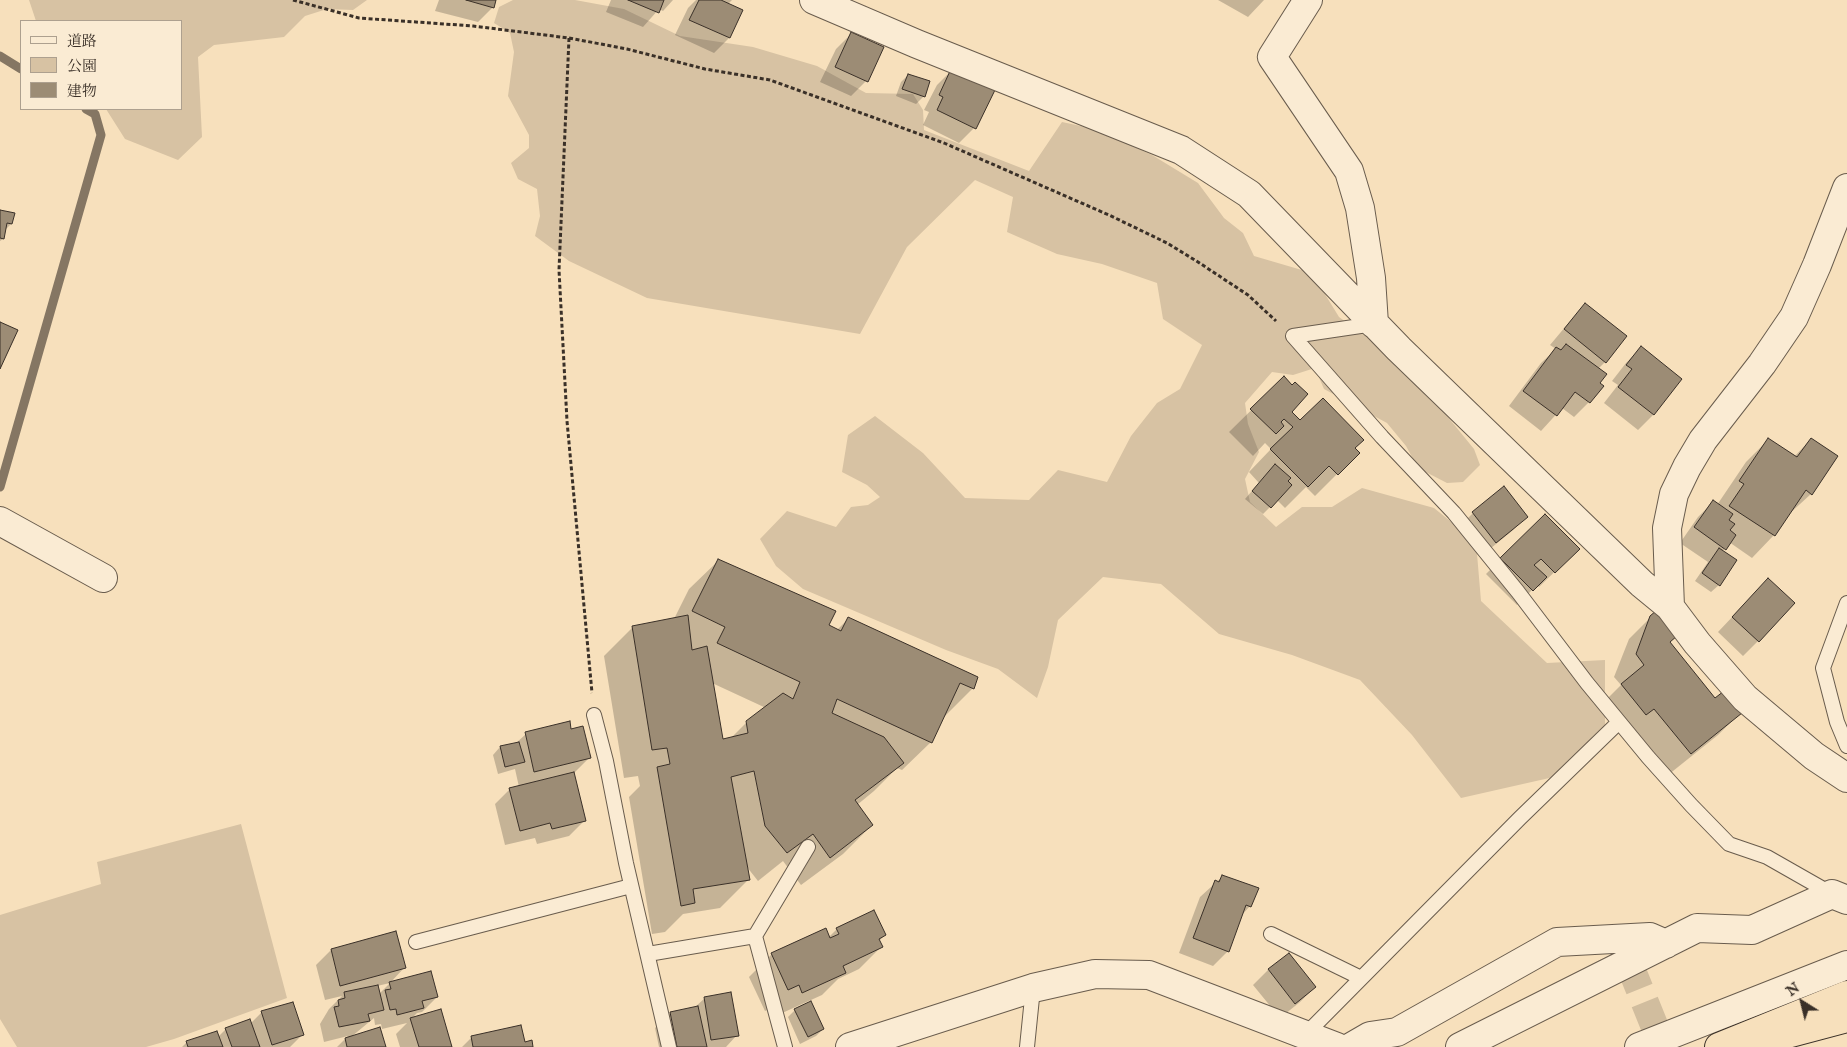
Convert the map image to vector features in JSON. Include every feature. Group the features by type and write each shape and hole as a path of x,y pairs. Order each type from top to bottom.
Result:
{"highway":[{"path":"1719,1047 1847,994"},
{"path":"1738,1047 1847,1019"},
{"path":"1782,1047 1847,1019"}],"street":[{"path":"814,0 926,48 1181,150 1249,194 1374,324 1642,584 1670,607 1697,643 1745,698 1814,756 1847,778"},
{"path":"1308,0 1272,57 1349,171 1360,208 1371,278 1374,324"},
{"path":"1670,607 1667,528 1674,494 1703,440 1762,364 1794,317 1817,265 1847,188"},
{"path":"1,524 103,578"},
{"path":"1460,1047 1697,928 1752,930 1840,897"},
{"path":"1351,1047 1370,1036 1397,1032 1557,942 1650,937 1666,944"},
{"path":"1639,1047 1847,965"},
{"path":"850,1047 1033,988 1095,974 1149,975 1337,1047"}],"lane":[{"path":"1294,336 1374,324"},
{"path":"1294,336 1382,437 1454,513 1518,592 1587,683 1690,805 1729,844 1767,857 1840,897"},
{"path":"1847,603 1823,668 1837,722 1847,746"},
{"path":"594,715 606,761 669,1047"},
{"path":"1306,1035 1520,818 1619,722"},
{"path":"785,1047 755,936 808,847"},
{"path":"416,942 632,886"},
{"path":"1271,934 1361,978"},
{"path":"648,954 755,936"},
{"path":"1027,1047 1033,988"}],"path":[{"path":"293,0 359,18 473,26 569,38 627,49 705,69 770,80 944,143 1109,214 1168,243 1248,294 1294,336"},
{"path":"569,38 559,270 567,421 594,715"}],"green space":[{"path":"29,0 367,0 353,10 327,9 305,16 284,37 214,45 198,57 202,137 178,160 125,139 107,110 182,110 182,20 36,20"},
{"path":"513,0 575,0 624,9 680,36 753,47 817,66 866,93 913,94 923,110 924,130 1029,171 1062,122 1095,129 1152,155 1198,183 1224,218 1243,233 1254,256 1312,273 1339,317 1375,343 1434,400 1474,449 1480,465 1463,482 1447,483 1418,468 1406,446 1387,423 1324,389 1315,368 1293,375 1272,372 1245,403 1248,424 1259,452 1245,479 1250,502 1276,527 1302,507 1332,507 1362,488 1434,508 1476,542 1481,601 1547,663 1605,660 1605,728 1567,774 1461,798 1412,735 1360,680 1292,655 1219,634 1161,584 1103,577 1058,620 1048,667 1037,698 998,669 946,650 803,589 776,566 760,539 787,511 836,527 851,507 868,505 880,497 867,485 842,472 848,435 875,416 923,453 965,498 1029,500 1058,470 1107,482 1131,436 1157,403 1180,389 1202,345 1163,319 1157,283 1102,264 1057,254 1007,232 1013,197 975,180 907,247 860,334 647,298 569,261 535,236 540,216 537,189 518,179 511,163 529,148 529,135 508,96 514,52 510,33 494,23 499,7"},
{"path":"241,824 287,998 174,1039 146,1047 17,1047 0,1019 0,915 101,884 97,862"}],"building":[{"path":"466,0 496,0 494,8"},
{"path":"628,0 664,0 659,13"},
{"path":"699,0 721,0 743,10 730,38 689,20"},
{"path":"851,32 884,47 868,82 835,67"},
{"path":"951,69 995,90 976,129 937,110 943,97 939,95"},
{"path":"908,74 930,81 925,97 902,89"},
{"path":"0,210 15,213 12,224 7,223 4,239 0,238"},
{"path":"1585,303 1627,336 1606,363 1564,329"},
{"path":"0,322 18,330 0,369"},
{"path":"1566,344 1607,374 1600,383 1604,386 1590,403 1575,392 1557,416 1523,391 1556,347 1561,350"},
{"path":"1641,346 1682,379 1654,415 1618,387 1632,369 1626,365"},
{"path":"1284,376 1292,385 1295,382 1308,394 1292,412 1300,420 1323,398 1364,440 1355,448 1360,453 1338,475 1329,466 1308,487 1270,449 1293,427 1284,419 1281,422 1284,426 1276,434 1250,409"},
{"path":"1768,438 1797,457 1811,438 1838,456 1812,495 1806,490 1775,536 1729,506 1744,484 1739,481"},
{"path":"1275,464 1291,478 1288,481 1292,485 1271,508 1252,491"},
{"path":"1504,486 1528,517 1496,543 1472,512"},
{"path":"1713,500 1733,514 1729,520 1735,524 1730,530 1736,535 1726,550 1694,527"},
{"path":"1545,514 1580,549 1555,573 1541,559 1534,565 1547,577 1533,591 1500,558"},
{"path":"1719,548 1737,560 1720,586 1702,573"},
{"path":"718,559 836,611 829,625 841,631 848,617 978,677 974,689 960,683 932,743 837,699 832,713 884,737 904,763 855,800 873,825 830,858 813,834 787,853 765,826 754,771 731,777 750,880 693,889 695,903 681,906 657,767 670,764 667,748 652,750 632,626 688,615 692,650 707,646 723,739 748,733 746,721 783,693 793,699 800,682 717,643 725,627 692,611"},
{"path":"1768,578 1795,603 1759,642 1732,617"},
{"path":"1657,610 1677,636 1670,642 1715,698 1724,691 1742,713 1691,754 1654,709 1646,715 1621,684 1644,665 1636,654 1650,616"},
{"path":"570,721 571,729 583,726 591,758 534,772 525,732"},
{"path":"519,742 525,762 505,767 500,746"},
{"path":"574,772 586,821 552,829 550,823 520,831 509,788"},
{"path":"1222,875 1259,888 1251,907 1246,905 1229,952 1193,938 1215,880 1219,882"},
{"path":"874,910 886,935 879,939 883,947 843,966 846,973 802,993 799,985 788,990 771,953 826,928 830,938 839,934 836,928"},
{"path":"396,931 406,968 340,986 331,949"},
{"path":"1289,953 1316,987 1295,1004 1268,969"},
{"path":"431,971 438,997 422,1001 424,1008 397,1015 396,1009 390,1010 385,990 391,989 389,982"},
{"path":"378,985 384,1010 368,1014 370,1021 339,1027 334,1007 339,1006 338,1000 345,998 344,992"},
{"path":"731,992 739,1036 711,1040 704,997"},
{"path":"811,1001 824,1029 808,1037 794,1009"},
{"path":"293,1002 304,1035 272,1045 261,1011"},
{"path":"698,1006 707,1047 677,1047 670,1012"},
{"path":"441,1009 452,1047 419,1047 410,1018"},
{"path":"250,1019 260,1047 232,1047 225,1028"},
{"path":"521,1025 525,1042 532,1040 533,1047 473,1047 471,1036"},
{"path":"380,1027 386,1047 347,1047 345,1038"},
{"path":"217,1031 223,1047 188,1047 186,1041"}],"waterway":[{"path":"0,56 20,68"},
{"path":"0,487 101,135 95,114 88,110"}],"tunnel":[{"path":"1629,963 1663,1047"}]}
